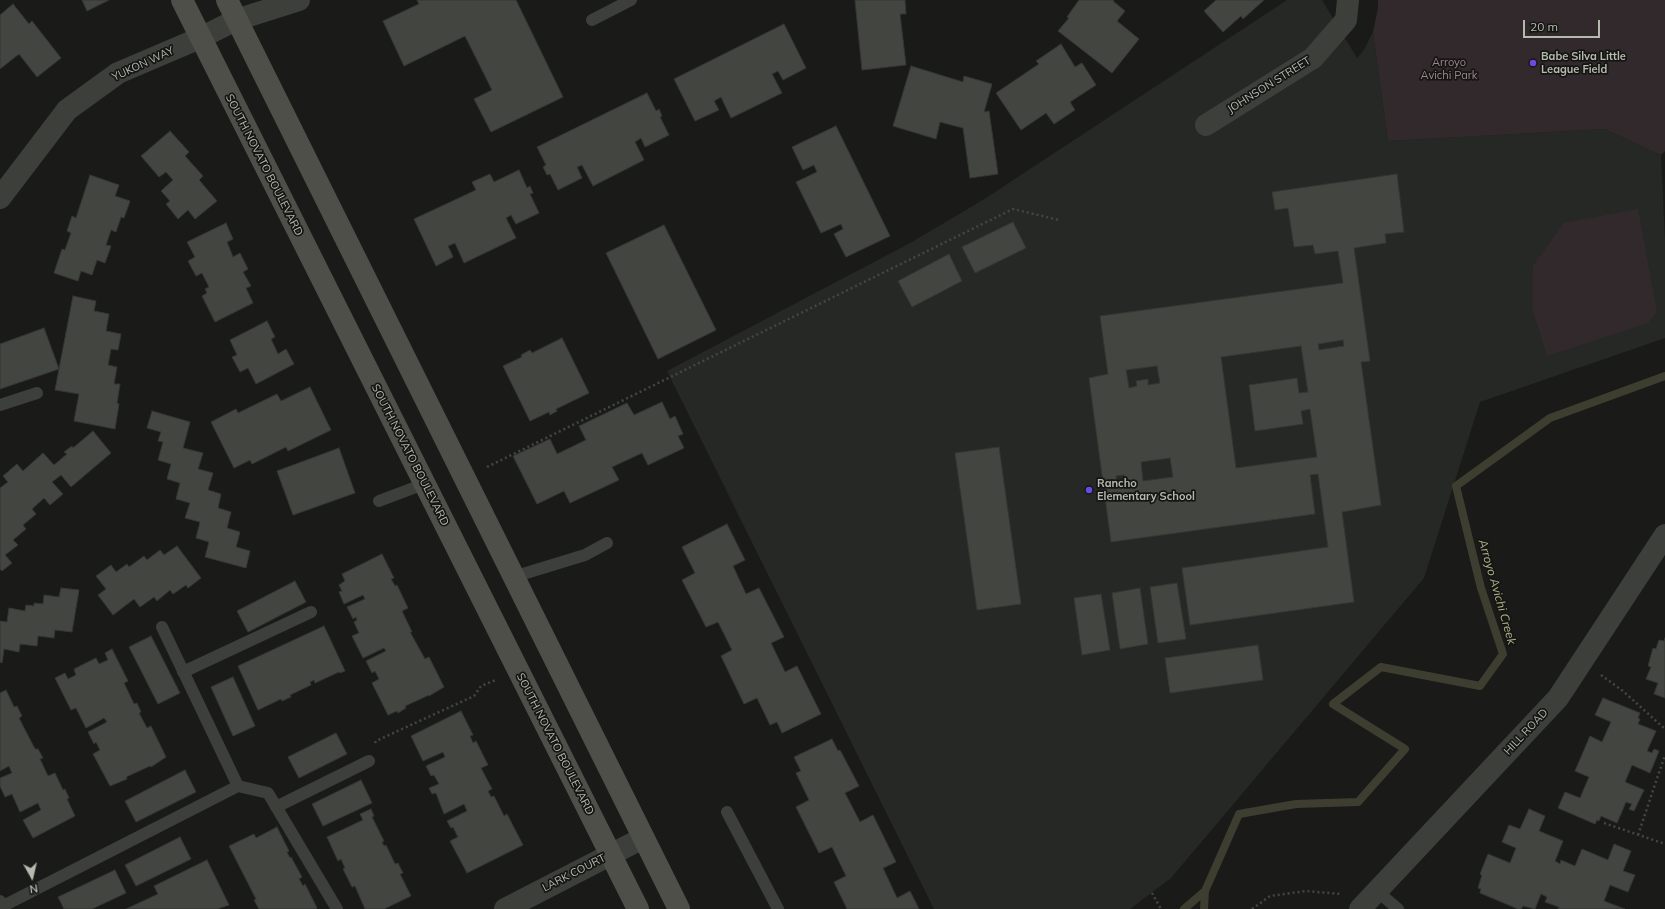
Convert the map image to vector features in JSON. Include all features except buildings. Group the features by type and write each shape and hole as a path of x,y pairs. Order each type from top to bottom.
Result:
{"main road":[{"name":"SOUTH NOVATO BOULEVARD","path":"182,0 638,909"},
{"path":"227,0 679,909"}],"street":[{"path":"236,20 299,0"},
{"name":"JOHNSON STREET","path":"1206,125 1313,58 1346,20 1348,0"},
{"name":"YUKON WAY","path":"0,198 67,110 118,73 200,38 236,20"},
{"name":"HILL ROAD","path":"1368,900 1558,698 1665,536"},
{"name":"LARK COURT","path":"505,909 643,838"}],"lane":[{"path":"592,20 631,0"},
{"path":"0,405 37,393"},
{"path":"379,501 424,484"},
{"path":"513,577 585,555 607,543"},
{"path":"183,672 312,612"},
{"path":"162,627 238,786"},
{"path":"276,807 369,761"},
{"path":"0,901 3,906 238,786 268,793 337,909"},
{"path":"727,812 778,909"},
{"path":"1368,900 1398,909"}],"path":[{"path":"464,478 1013,209 1059,220"},
{"path":"1578,669 1600,674 1623,691 1665,728"},
{"path":"369,761 376,741 474,696 481,686 519,671"},
{"path":"1638,835 1665,755"},
{"path":"1604,823 1665,844"},
{"path":"1252,909 1270,896 1306,891 1352,895 1368,900"},
{"path":"1152,892 1161,909"}],"shaded area":[{"name":"Rancho Elementary School","path":"1287,0 1322,0 1357,58 1364,50 1373,32 1388,141 1604,129 1661,155 1665,240 1665,338 1480,402 1424,578 1171,878 1130,909 934,909 667,371 912,242 986,198"}],"green space":[{"name":"Arroyo Avichi Park","path":"1378,0 1665,0 1665,151 1661,155 1604,129 1388,141 1373,32 1378,8"},
{"path":"1638,209 1657,312 1648,323 1547,356 1532,308 1533,266 1564,223"}],"waterway":[{"name":"Arroyo Avichi Creek","path":"1204,909 1205,891 1239,814 1296,804 1358,802 1405,749 1333,704 1381,667 1480,686 1503,654 1481,588 1456,486 1550,418 1665,376"},
{"path":"1184,909 1205,891"}],"place":[{"name":"Babe Silva Little League Field","path":"1533,63"},
{"name":"Rancho Elementary School","path":"1089,490"}]}
